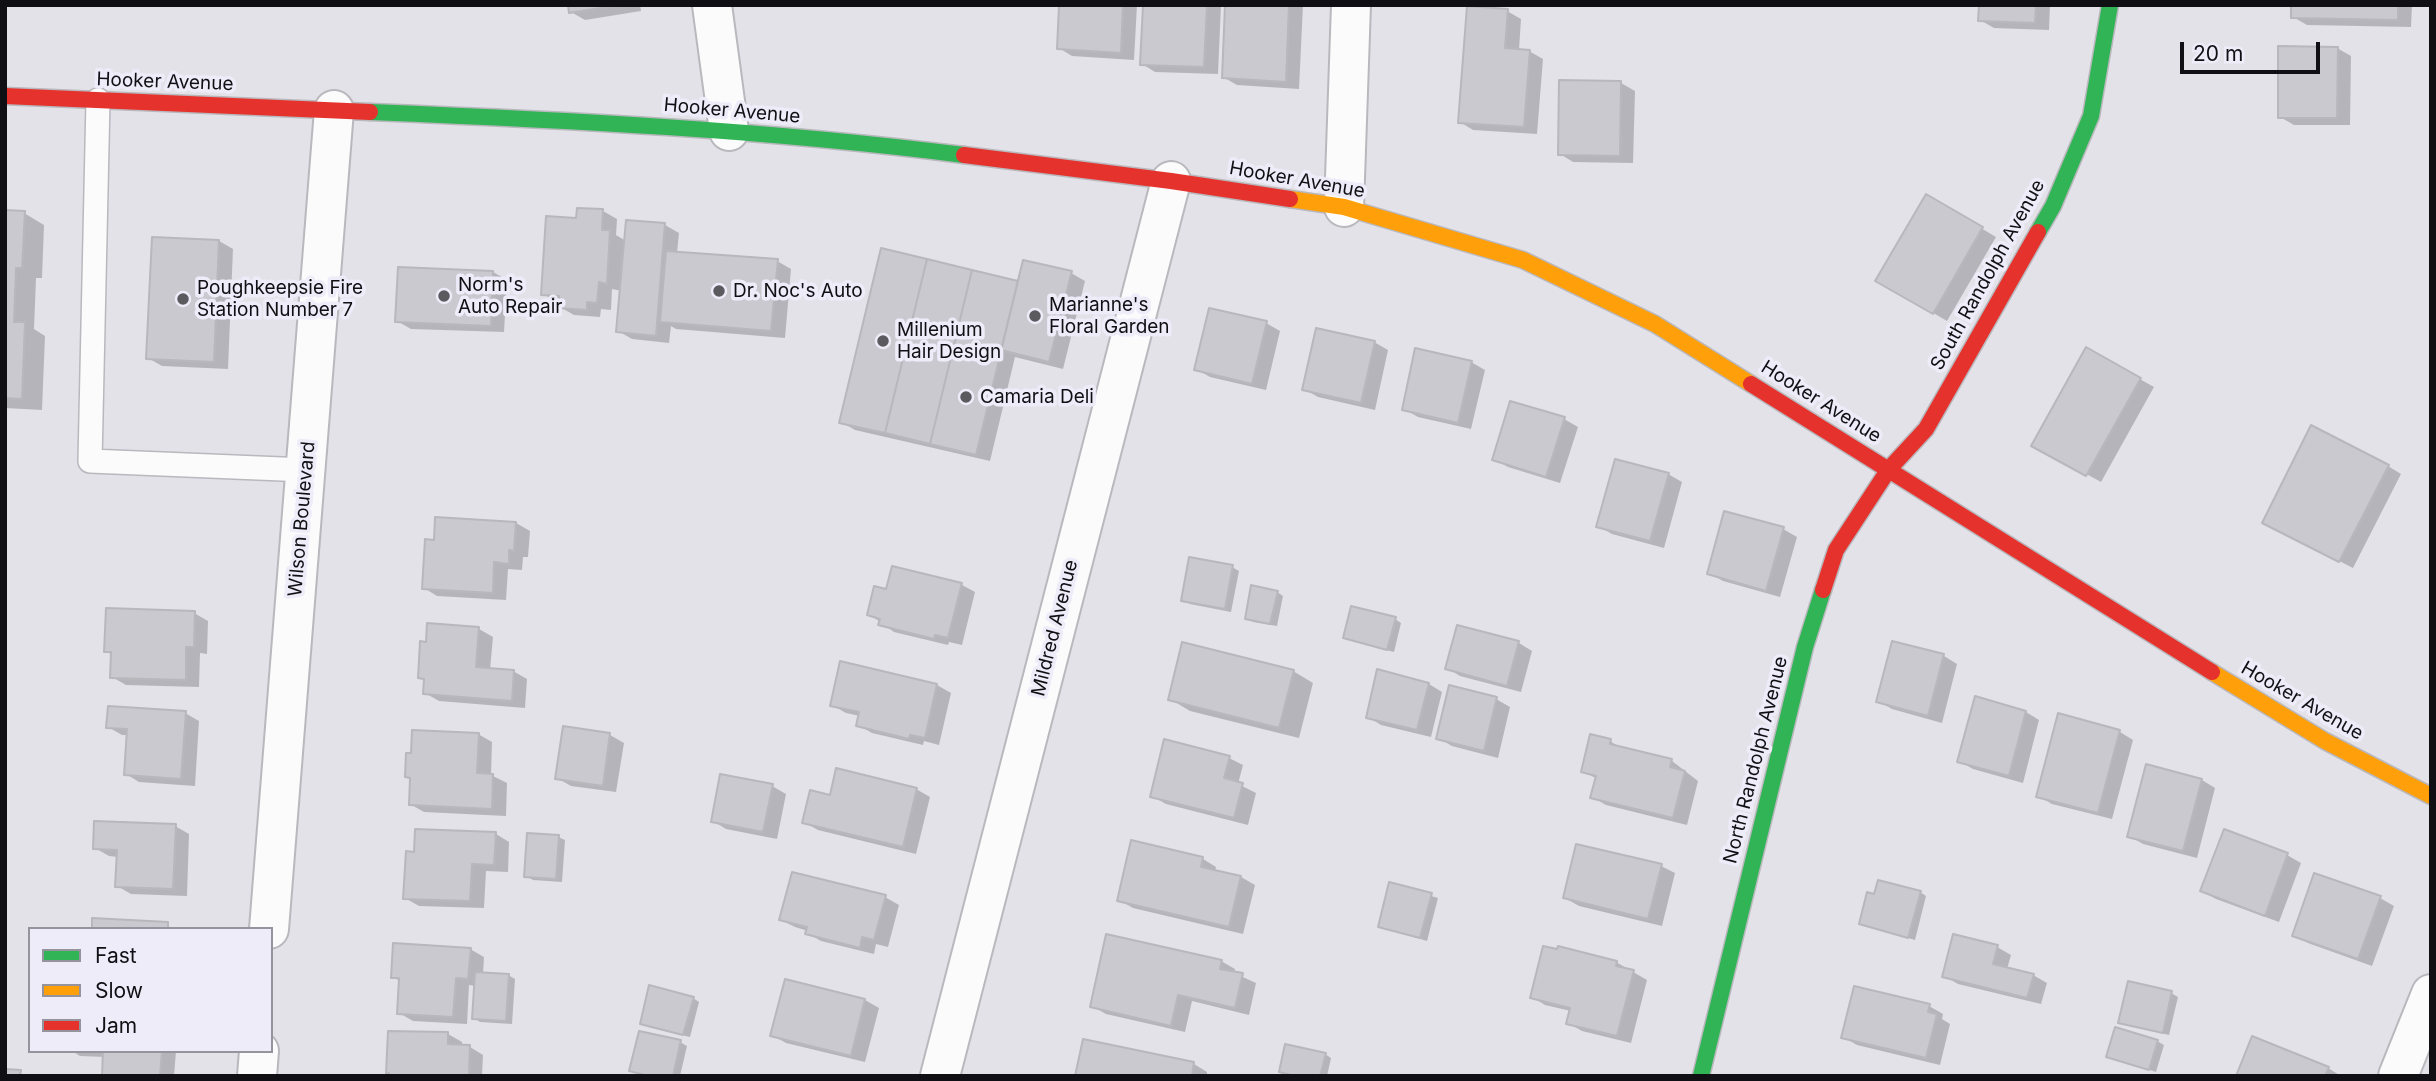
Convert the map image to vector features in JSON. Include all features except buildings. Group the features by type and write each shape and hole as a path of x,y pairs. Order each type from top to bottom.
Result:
{"street":[{"path":"712,5 729,131"},
{"path":"1344,206 1351,5"},
{"name":"South Randolph Avenue","path":"1889,469 1926,429 2053,206 2091,116 2110,5"},
{"name":"Hooker Avenue","path":"5,96 560,120 729,131 892,146 1344,206 1523,260 1655,324 2314,734 2431,796"},
{"name":"Wilson Boulevard","path":"269,927 334,110"},
{"name":"Mildred Avenue","path":"940,1076 1171,181"},
{"name":"North Randolph Avenue","path":"1701,1076 1805,647 1836,550 1889,469"},
{"path":"2398,1076 2431,994"},
{"path":"257,1076 260,1053"}],"lane":[{"path":"98,100 90,461 306,470"}],"traffic: fast":[{"path":"2038,232 2053,206 2091,116 2110,5"},
{"path":"370,112 667,127 964,155"},
{"path":"1701,1076 1805,647 1823,590"}],"traffic: slow":[{"path":"1290,199 1344,207 1523,260 1655,324 1751,384"},
{"path":"2212,672 2325,741 2431,796"}],"traffic: jam":[{"path":"5,96 370,112"},
{"path":"964,155 1290,199"},
{"path":"1823,590 1836,550 1889,469 1926,429 2038,232"},
{"path":"1751,384 2212,672"}],"place":[{"name":"Dr. Noc's Auto","path":"719,291"},
{"name":"Norm's Auto Repair","path":"444,296"},
{"name":"Poughkeepsie Fire Station Number 7","path":"183,299"},
{"name":"Marianne's Floral Garden","path":"1035,316"},
{"name":"Millenium Hair Design","path":"883,341"},
{"name":"Camaria Deli","path":"966,397"}]}
